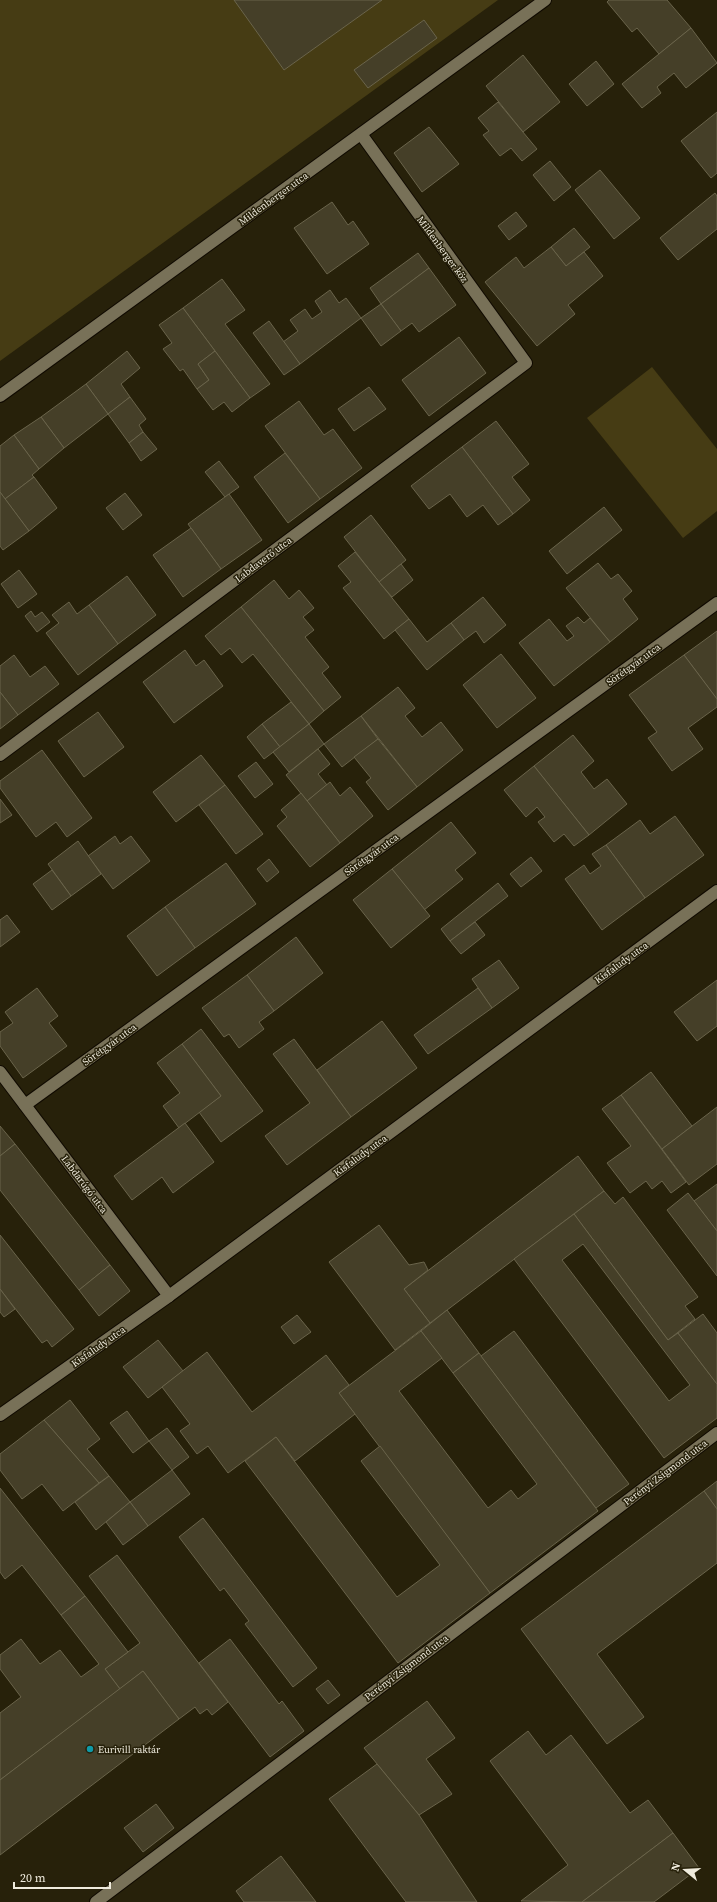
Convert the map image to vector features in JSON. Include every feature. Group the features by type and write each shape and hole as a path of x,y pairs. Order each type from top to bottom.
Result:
{"street":[{"name":"Mildenberger utca","path":"0,396 545,0"},
{"name":"Mildenberger köz","path":"361,134 526,363"},
{"name":"Labdaverő utca","path":"0,755 526,363"},
{"name":"Sörétgyár utca","path":"25,1105 717,603"},
{"name":"Kisfaludy utca","path":"0,1415 169,1296 717,891"},
{"name":"Labdarúgó utca","path":"0,1072 169,1296"},
{"name":"Perényi Zsigmond utca","path":"96,1902 717,1433"}],"shaded area":[{"path":"0,0 498,0 0,361"},
{"path":"652,367 717,449 717,511 683,538 587,418"}],"building":[{"path":"234,0 382,0 284,70"},
{"path":"609,0 667,0 691,28 659,54 637,28 632,32 607,2"},
{"path":"424,20 437,38 368,88 354,70"},
{"path":"691,28 717,63 686,88 674,73 657,87 661,93 642,108 622,84"},
{"path":"523,55 560,102 523,132 486,86"},
{"path":"596,61 614,84 587,106 569,84"},
{"path":"498,102 537,149 522,161 511,148 500,156 483,135 489,131 478,118"},
{"path":"717,112 717,173 711,178 681,141"},
{"path":"429,127 459,164 422,192 394,153"},
{"path":"550,161 571,187 554,201 533,175"},
{"path":"600,170 640,218 614,239 575,190"},
{"path":"715,193 717,196 717,229 678,260 660,238"},
{"path":"332,202 348,225 353,221 369,244 327,274 294,228"},
{"path":"516,212 527,226 509,240 498,226"},
{"path":"574,228 590,247 566,266 551,247"},
{"path":"551,247 566,266 584,252 603,276 568,305 575,314 537,346 485,282 516,257 524,268"},
{"path":"418,253 429,268 381,304 370,288"},
{"path":"429,268 456,305 419,332 412,323 401,331 381,304"},
{"path":"222,279 245,310 225,324 270,384 250,398 183,308"},
{"path":"330,290 339,303 346,298 361,318 300,364 283,342 298,331 290,320 305,309 312,319 322,312 315,301"},
{"path":"381,304 401,331 381,346 361,318"},
{"path":"183,308 215,351 198,364 209,380 197,389 183,369 180,371 163,349 172,343 159,325"},
{"path":"269,321 300,364 284,375 253,333"},
{"path":"459,337 486,373 429,416 402,380"},
{"path":"127,351 140,368 121,384 130,397 108,414 86,384"},
{"path":"215,351 250,398 232,412 224,402 213,410 197,389 209,380 198,364"},
{"path":"86,384 108,414 64,448 41,417"},
{"path":"369,387 386,409 354,431 338,409"},
{"path":"130,397 146,419 139,425 143,432 129,443 108,414"},
{"path":"299,401 324,435 333,429 362,468 320,499 265,426"},
{"path":"41,417 64,448 39,469 14,435"},
{"path":"496,421 529,464 512,477 530,500 513,514 462,447"},
{"path":"143,432 157,449 141,461 129,443"},
{"path":"14,435 39,469 32,475 34,477 5,499 0,492 0,446"},
{"path":"462,447 513,514 498,525 483,505 467,517 450,494 429,509 411,486"},
{"path":"285,453 320,499 288,523 254,477"},
{"path":"219,461 239,487 225,497 205,472"},
{"path":"34,477 57,508 29,531 5,499"},
{"path":"0,492 29,531 3,550 0,546"},
{"path":"125,493 142,515 123,530 106,508"},
{"path":"229,494 262,540 221,569 188,524"},
{"path":"604,507 622,530 567,574 549,551"},
{"path":"371,515 406,560 379,582 344,537"},
{"path":"191,528 221,569 183,597 153,555"},
{"path":"355,552 409,619 384,639 343,588 351,582 338,566"},
{"path":"598,563 611,579 618,574 632,591 623,599 638,619 610,642 566,588"},
{"path":"401,564 413,580 392,597 379,582"},
{"path":"19,570 37,594 18,608 1,584"},
{"path":"127,576 156,615 118,644 89,605"},
{"path":"274,580 289,599 299,590 314,608 303,617 314,630 305,637 329,667 322,673 341,697 324,711 241,607"},
{"path":"483,597 506,625 484,643 476,631 464,640 451,623"},
{"path":"69,602 77,614 89,605 118,644 78,675 46,633 59,623 52,615"},
{"path":"241,607 324,711 309,724 253,654 242,663 230,648 221,655 205,636"},
{"path":"31,611 35,617 42,612 50,622 37,632 25,616"},
{"path":"578,617 584,623 590,618 610,642 554,686 519,643 549,619 567,641 574,636 566,626"},
{"path":"409,619 427,642 451,623 464,640 427,670 395,630"},
{"path":"717,631 717,699 684,655"},
{"path":"185,650 196,666 204,660 223,686 174,723 143,682"},
{"path":"501,654 536,698 497,728 463,685"},
{"path":"14,655 30,677 45,666 59,684 18,715 0,692 0,666"},
{"path":"684,655 717,699 717,707 688,728 703,749 672,771 648,738 657,732 629,695"},
{"path":"398,687 415,708 405,716 422,737 441,722 463,750 417,787 361,716"},
{"path":"0,692 18,715 0,729"},
{"path":"291,702 309,724 280,747 262,724"},
{"path":"98,712 124,747 84,777 58,741"},
{"path":"361,716 378,739 342,767 324,744"},
{"path":"262,724 280,747 264,759 247,737"},
{"path":"309,724 324,744 289,772 273,752"},
{"path":"573,735 594,761 581,772 594,789 607,779 627,804 589,835 534,766"},
{"path":"378,739 417,787 388,810 366,782 371,778 354,757"},
{"path":"318,749 330,764 318,774 327,785 307,801 286,775"},
{"path":"42,750 92,818 67,837 56,822 36,837 0,788 0,781"},
{"path":"201,755 225,785 176,822 153,792"},
{"path":"256,762 273,784 255,798 238,776"},
{"path":"534,766 589,835 574,846 564,834 554,842 538,822 545,817 537,807 526,817 504,790"},
{"path":"330,782 340,796 350,787 373,816 340,843 307,801"},
{"path":"225,785 263,834 236,854 199,805"},
{"path":"301,793 340,843 310,867 277,826 287,817 281,810"},
{"path":"0,799 12,815 0,823"},
{"path":"675,816 704,855 645,898 606,845 640,820 650,834"},
{"path":"451,822 476,853 455,870 463,879 424,910 392,869"},
{"path":"115,836 120,844 131,836 150,861 113,889 88,856"},
{"path":"78,841 101,874 71,896 48,864"},
{"path":"606,845 645,898 602,930 565,879 584,865 590,874 601,866 592,854"},
{"path":"531,857 542,871 521,887 510,874"},
{"path":"269,859 279,872 267,882 257,869"},
{"path":"226,863 256,904 195,948 165,907"},
{"path":"392,869 430,916 391,948 353,900"},
{"path":"52,870 71,896 52,910 33,884"},
{"path":"498,883 508,896 450,941 441,929"},
{"path":"165,907 195,948 157,976 127,936"},
{"path":"7,915 20,932 0,947 0,920"},
{"path":"475,922 485,935 461,954 450,941"},
{"path":"296,937 323,973 274,1011 247,975"},
{"path":"499,960 519,988 492,1008 472,979"},
{"path":"247,975 274,1011 259,1022 264,1029 239,1048 229,1034 224,1037 202,1008"},
{"path":"717,980 717,1026 697,1041 674,1012"},
{"path":"37,988 58,1016 49,1023 67,1046 23,1078 0,1046 0,1032 13,1023 5,1012"},
{"path":"478,988 492,1008 428,1054 414,1035"},
{"path":"382,1021 417,1068 351,1117 317,1070"},
{"path":"201,1029 263,1111 221,1142 199,1112 221,1096 182,1044"},
{"path":"294,1039 351,1117 287,1165 265,1136 310,1103 273,1054"},
{"path":"182,1044 221,1096 179,1128 163,1106 180,1093 157,1063"},
{"path":"651,1072 692,1126 662,1149 621,1095"},
{"path":"621,1095 686,1182 671,1193 662,1181 652,1189 646,1181 630,1193 607,1163 631,1146 602,1109"},
{"path":"717,1107 717,1164 689,1185 662,1149"},
{"path":"185,1123 214,1162 173,1193 162,1177 132,1200 114,1176"},
{"path":"0,1126 15,1144 0,1156"},
{"path":"15,1144 110,1265 79,1290 0,1190 0,1156"},
{"path":"578,1156 604,1191 430,1323 404,1289"},
{"path":"717,1184 717,1231 694,1201"},
{"path":"604,1191 615,1204 623,1197 698,1297 685,1306 695,1319 668,1340 574,1214"},
{"path":"688,1193 717,1231 717,1276 667,1210"},
{"path":"574,1214 668,1340 678,1333 717,1384 717,1418 664,1458 514,1259","holes":["583,1244 690,1385 669,1401 562,1260"]},
{"path":"379,1225 409,1265 424,1262 428,1270 404,1289 430,1323 395,1350 329,1262"},
{"path":"0,1235 74,1329 52,1347 47,1340 42,1343 0,1289"},
{"path":"110,1265 130,1291 99,1316 79,1290"},
{"path":"0,1289 15,1309 4,1317 0,1312"},
{"path":"447,1310 479,1353 453,1373 421,1331"},
{"path":"703,1314 717,1333 717,1384 678,1333"},
{"path":"297,1315 311,1332 294,1344 281,1327"},
{"path":"421,1331 442,1358 399,1391 488,1508 511,1490 518,1499 537,1484 453,1373 479,1353 598,1511 490,1593 339,1393"},
{"path":"514,1331 629,1484 596,1508 481,1356"},
{"path":"158,1340 183,1371 148,1398 123,1367"},
{"path":"207,1352 252,1412 326,1355 349,1385 339,1393 355,1414 295,1461 276,1437 228,1473 208,1446 197,1454 180,1431 190,1424 162,1387"},
{"path":"70,1400 100,1439 87,1449 109,1476 99,1483 44,1420"},
{"path":"127,1411 149,1441 133,1453 110,1423"},
{"path":"44,1420 99,1483 63,1511 42,1484 22,1499 0,1470 0,1454"},
{"path":"167,1428 189,1457 172,1470 149,1441"},
{"path":"276,1437 397,1597 440,1565 361,1461 380,1446 490,1593 398,1663 245,1461"},
{"path":"172,1470 190,1494 148,1526 130,1502"},
{"path":"109,1476 130,1502 96,1530 75,1502"},
{"path":"717,1481 717,1509 704,1491"},
{"path":"0,1488 85,1596 61,1615 22,1565 5,1579 0,1572"},
{"path":"704,1491 717,1509 717,1563 597,1654 644,1717 607,1744 521,1629"},
{"path":"130,1502 148,1526 123,1545 106,1522"},
{"path":"203,1518 317,1668 293,1687 245,1624 249,1621 224,1588 220,1591 179,1537"},
{"path":"117,1555 228,1702 212,1715 207,1709 200,1714 195,1707 179,1719 143,1671 120,1689 105,1669 140,1643 89,1576"},
{"path":"85,1596 128,1652 105,1669 120,1689 0,1780 0,1713 21,1697 0,1669 0,1655 21,1639 40,1664 60,1650 81,1677 99,1664 61,1615"},
{"path":"230,1639 279,1704 282,1701 304,1731 270,1757 199,1663"},
{"name":"Eurivill raktár","path":"143,1671 179,1719 0,1855 0,1780"},
{"path":"328,1680 340,1695 328,1704 316,1689"},
{"path":"427,1701 455,1738 426,1759 452,1794 419,1815 364,1748"},
{"path":"528,1731 546,1755 571,1735 630,1813 648,1800 673,1833 582,1902 521,1901 568,1865 490,1761"},
{"path":"377,1764 419,1815 477,1902 406,1902 329,1799"},
{"path":"156,1804 174,1828 143,1852 124,1828"},
{"path":"673,1833 699,1868 654,1902 582,1902"},
{"path":"281,1856 316,1902 244,1902 236,1891"}],"place":[{"name":"Eurivill raktár","path":"90,1749"}]}
